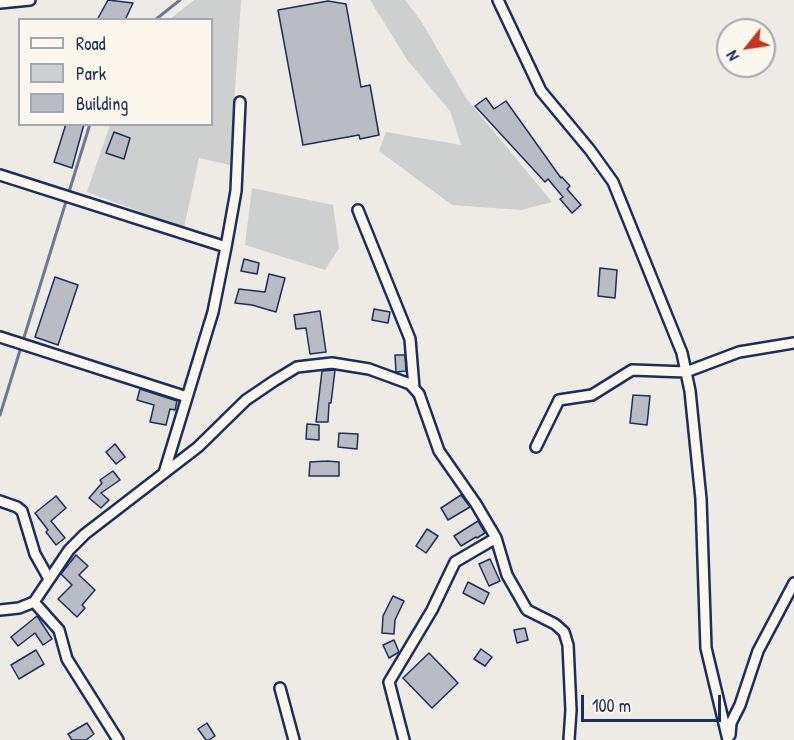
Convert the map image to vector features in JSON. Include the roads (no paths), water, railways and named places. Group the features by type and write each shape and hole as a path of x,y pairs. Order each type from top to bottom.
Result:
{"street":[{"path":"0,3 30,0"},
{"path":"498,0 541,91 590,150 613,182 682,353 690,391 701,499 706,648 729,740"},
{"path":"164,472 213,312 236,191 240,102"},
{"path":"0,175 226,248"},
{"path":"358,210 410,339 414,388"},
{"path":"0,337 187,397"},
{"path":"536,447 560,400 592,395 632,370 687,372 739,352 794,343"},
{"path":"0,610 19,608 34,602 69,550 85,534 198,447 246,400 297,367 332,363 369,369 410,384 419,394 439,451 476,504 496,538 507,575 527,610 555,624 564,632 568,645 571,710 569,740"},
{"path":"0,501 22,511 35,554 49,579"},
{"path":"404,740 389,682 432,610 455,561 496,538"},
{"path":"729,740 731,723 740,705 758,651 794,582"},
{"path":"34,602 59,630 67,659 118,740"},
{"path":"280,688 294,740"}],"waterway":[{"path":"158,18 180,0"},
{"path":"0,415 89,126"}]}
